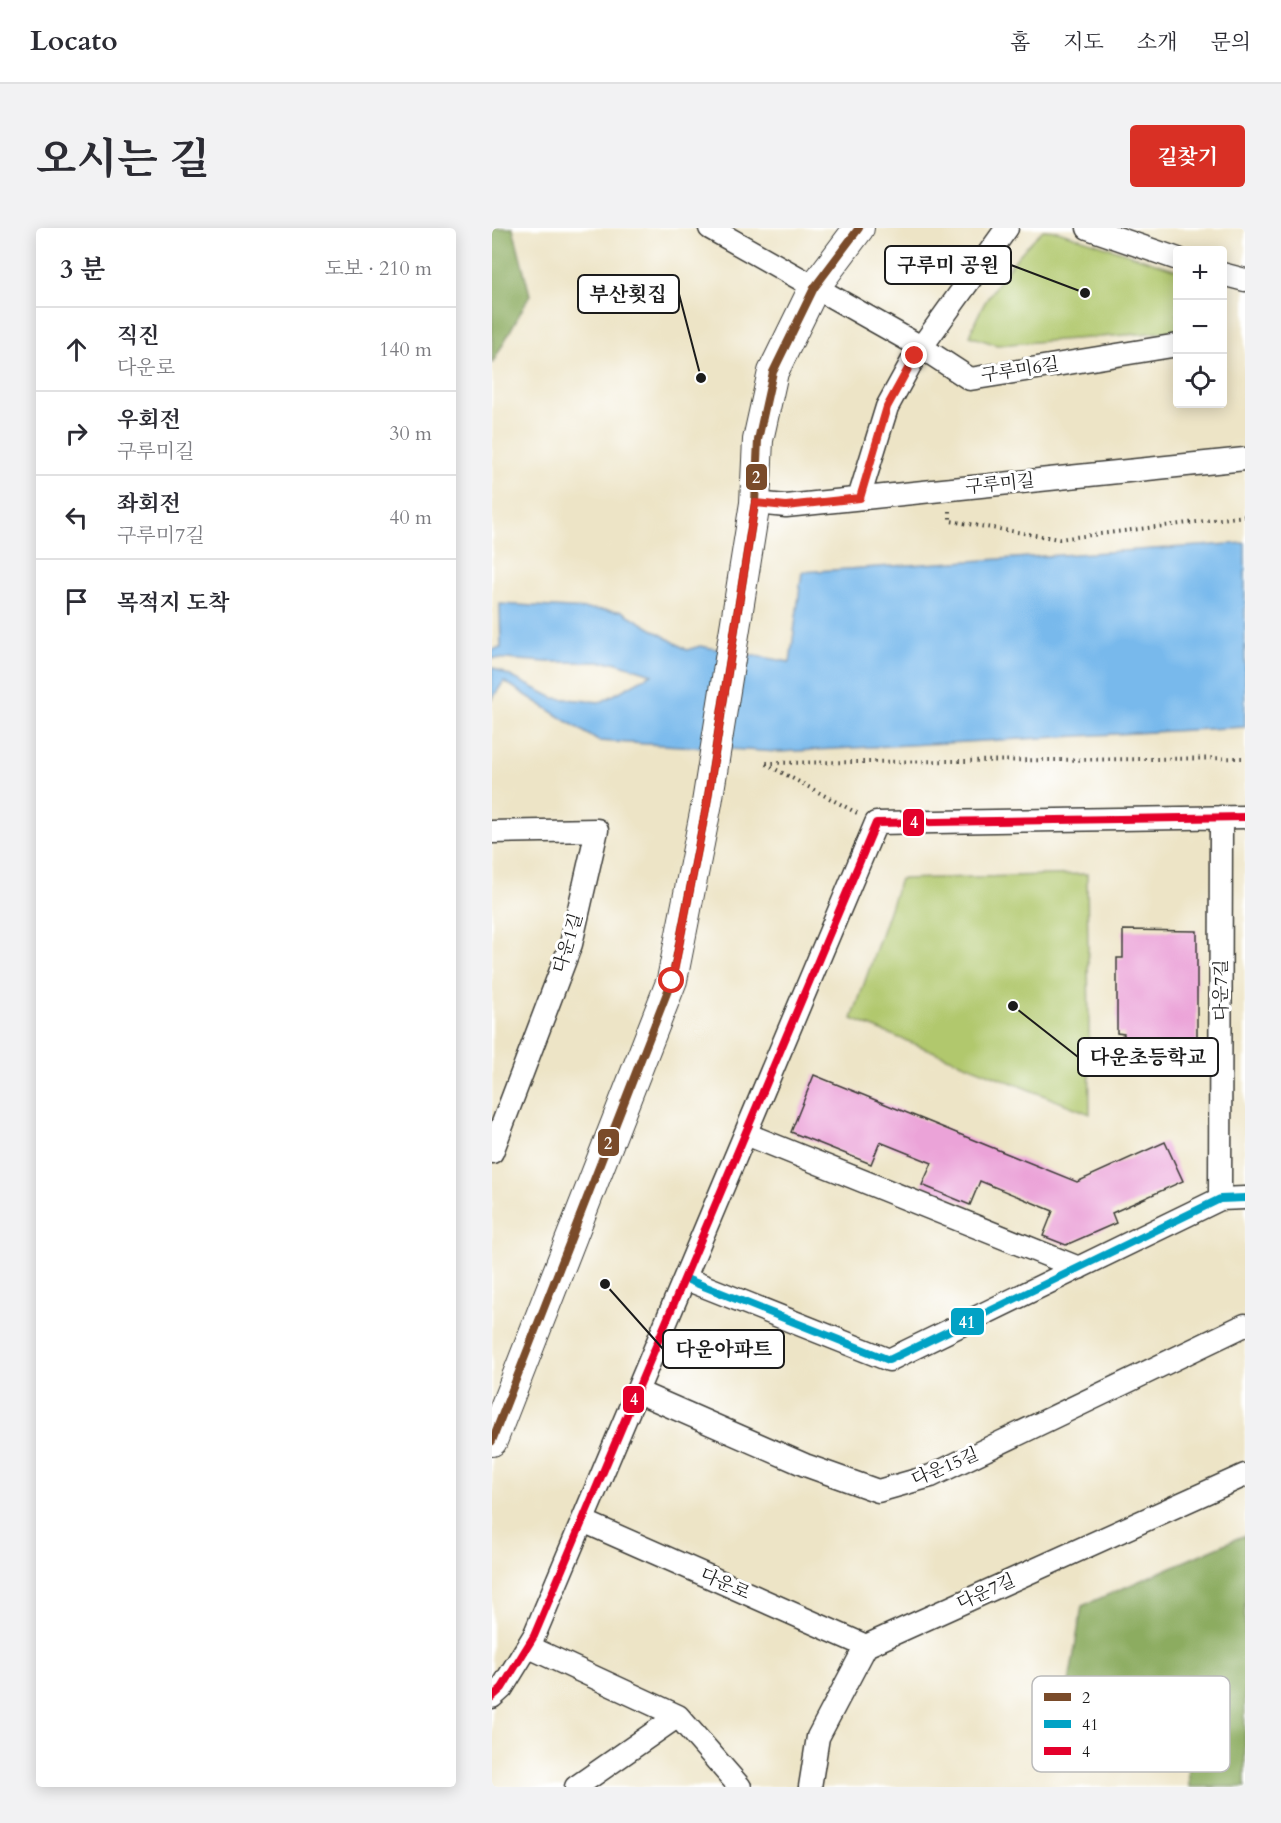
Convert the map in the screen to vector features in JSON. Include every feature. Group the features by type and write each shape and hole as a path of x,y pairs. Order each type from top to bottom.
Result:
{"main road":[{"path":"492,1441 672,981 707,803 755,503 758,440 773,372 814,288 859,228"}],"street":[{"path":"860,498 887,407 921,347 1007,228"},
{"path":"1088,228 1173,257"},
{"name":"구루미6길","path":"723,230 814,288 921,347 970,379 1173,346"},
{"path":"1227,275 1245,280"},
{"name":"구루미길","path":"755,503 786,506 1245,459"},
{"name":"다운7길","path":"1220,1199 1221,817"},
{"path":"492,1697 502,1688 529,1647 686,1279 876,823 1245,817"},
{"name":"다운1길","path":"492,832 597,830 571,944 492,1152"},
{"path":"746,1134 1079,1268"},
{"path":"686,1279 889,1360 1220,1199 1245,1198"},
{"name":"다운15길","path":"638,1392 813,1469 878,1491 931,1476 1245,1326"},
{"name":"다운7길","path":"866,1646 1245,1475"},
{"name":"다운로","path":"583,1521 866,1646"},
{"path":"810,1787 818,1737 866,1646"},
{"path":"529,1647 678,1716 740,1787"},
{"path":"580,1786 678,1716"}],"path":[{"path":"950,489 950,521 1059,539 1245,516"},
{"path":"876,823 764,763 1245,758"}],"green space":[{"path":"492,228 513,228 530,295 492,364"},
{"path":"1043,230 1058,231 1173,269 1173,331 997,345 970,336 990,294 1022,252"},
{"path":"1087,874 1090,1114 852,1019 900,879"},
{"path":"1245,1535 1245,1787 1189,1787 1189,1772 1230,1772 1230,1676 1070,1676 1082,1606"}],"water":[{"path":"1245,543 1245,727 778,752 598,741 504,681 492,699 492,667 554,698 601,702 652,674 614,662 547,662 492,658 492,649 501,648 500,604 622,611 687,650 700,646 790,662 802,572"}],"building":[{"path":"1123,930 1197,931 1197,1063 1123,1062 1124,1034 1117,1033 1117,958 1123,958"},
{"path":"814,1075 1077,1182 1165,1142 1183,1181 1112,1213 1116,1223 1066,1245 1043,1236 1053,1211 980,1181 970,1205 922,1185 932,1163 880,1142 871,1164 791,1132"}],"transit line":[{"name":"2","path":"492,1441 672,980 707,803 755,503 758,440 773,372 814,288 859,228"},
{"name":"4","path":"492,1697 502,1688 534,1636 876,823 1245,817"},
{"name":"41","path":"686,1279 889,1360 1220,1199 1245,1198"}],"place":[{"name":"구루미 공원","path":"1085,293"},
{"name":"부산횟집","path":"701,378"},
{"name":"다운초등학교","path":"1013,1006"},
{"name":"다운아파트","path":"605,1284"}],"route":[{"path":"672,981 707,803 755,503 786,506 860,498 887,407 915,356"}]}
